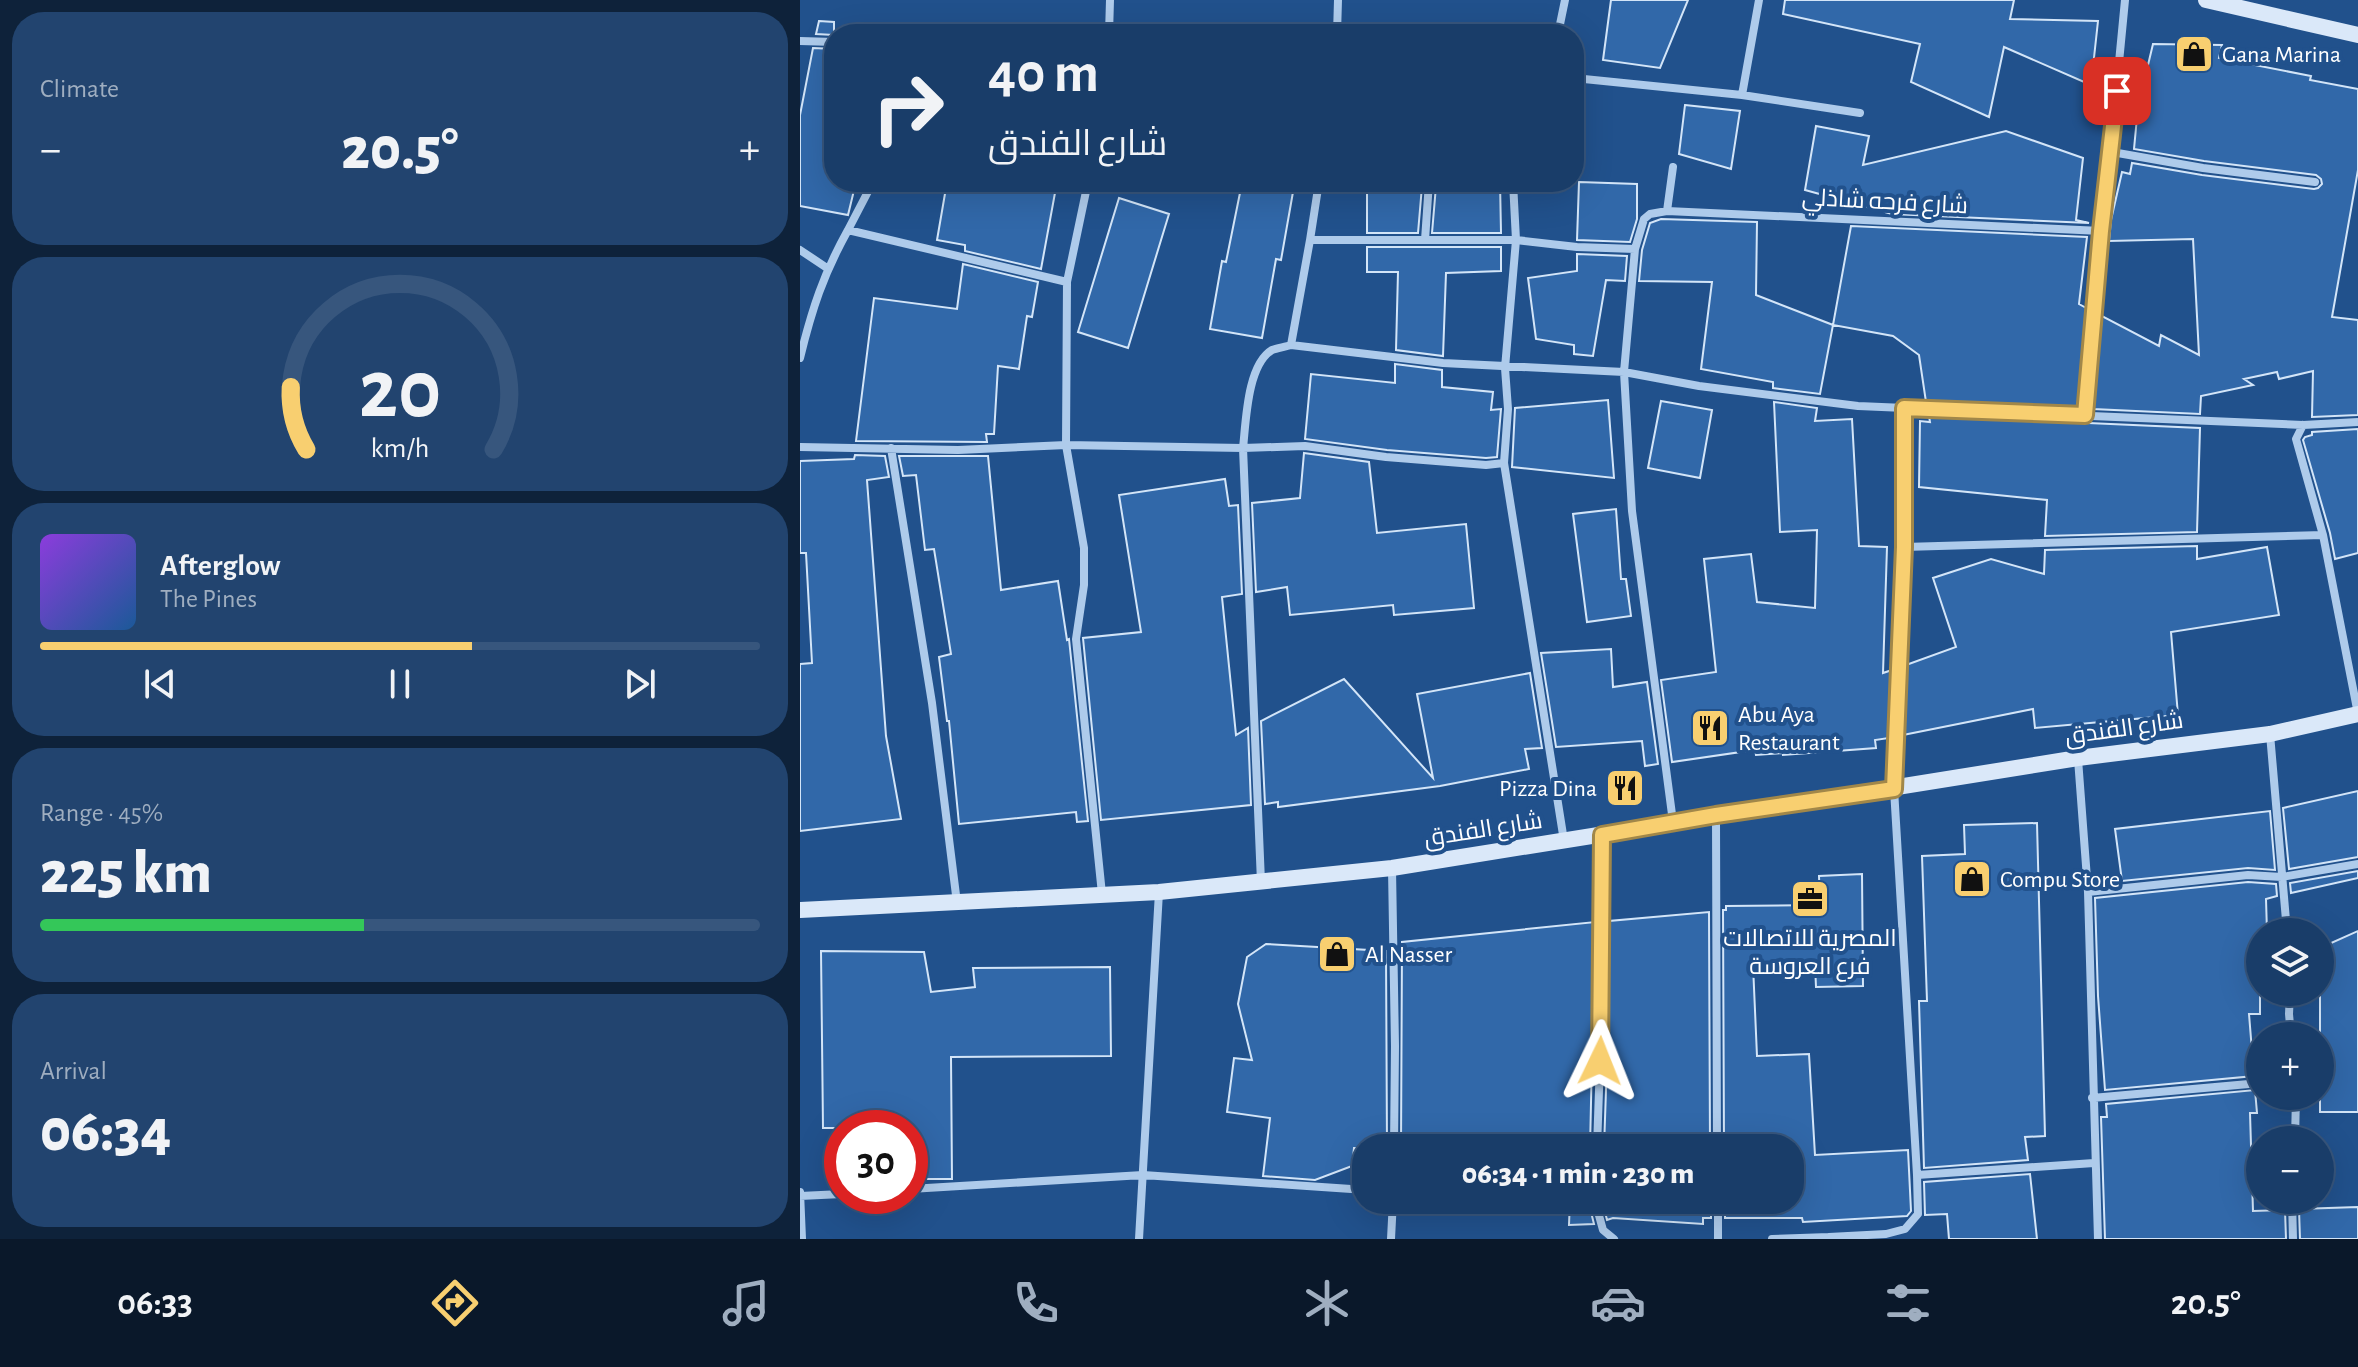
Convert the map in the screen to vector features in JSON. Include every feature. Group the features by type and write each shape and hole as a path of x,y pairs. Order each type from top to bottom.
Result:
{"street":[{"path":"1109,24 1110,0"},
{"path":"1337,24 1338,0"},
{"path":"1560,24 1565,0"},
{"path":"1742,95 1759,0"},
{"path":"2085,415 2125,0"},
{"path":"2206,0 2358,35"},
{"path":"800,41 824,42"},
{"path":"1584,79 1742,95 1860,113"},
{"path":"2112,152 2203,168 2315,182"},
{"path":"1673,167 1667,211 1650,214 1644,219 1635,249 1624,372 1632,511 1673,822"},
{"path":"800,358 809,318 827,268 868,192"},
{"path":"1086,192 1067,282 1066,445 1084,548 1084,585 1076,639 1102,894"},
{"path":"1291,345 1317,192"},
{"path":"1425,240 1428,192"},
{"path":"1514,192 1516,240 1505,368 1508,409 1504,463 1564,841"},
{"name":"شارع فرحه شاذلي","path":"1667,211 2101,231"},
{"path":"848,230 1067,282"},
{"path":"1310,240 1516,240 1635,249"},
{"path":"800,250 827,268"},
{"path":"1261,883 1243,448 1258,364 1272,350 1291,345 1443,363 1624,372 1748,393 1858,406 2303,425 2358,422"},
{"path":"1772,1239 1886,1234 1905,1229 1918,1214 1894,789 1904,547 1904,408"},
{"path":"2303,425 2296,439 2323,535 2358,714"},
{"path":"800,447 958,450 1066,445 1305,446 1400,458 1486,465 1504,463"},
{"path":"891,448 932,703 957,904"},
{"path":"1904,547 2323,535"},
{"name":"شارع الفندق","path":"800,910 1159,892 1392,868 2078,758 2270,734 2358,714"},
{"path":"2270,734 2286,918"},
{"path":"2078,758 2088,892 2098,1239"},
{"path":"1716,815 1717,1134"},
{"path":"1597,1134 1602,835"},
{"path":"2088,892 2248,875 2282,877 2358,864"},
{"path":"1392,868 1394,1134"},
{"path":"1139,1239 1159,892"},
{"path":"2092,1098 2246,1084"},
{"path":"1917,1175 2094,1163"},
{"path":"928,1188 1143,1175 1352,1189"},
{"path":"802,1239 800,1194 824,1194"},
{"path":"1391,1239 1392,1214"},
{"path":"1599,1214 1603,1230 1614,1239"},
{"path":"1718,1214 1718,1239"},
{"path":"2292,1214 2293,1239"}],"building":[{"path":"1611,0 1688,0 1660,68 1603,60"},
{"path":"1785,0 2014,0 2010,19 2098,21 2091,85 2004,47 1989,117 1911,82 1920,44 1783,14"},
{"path":"819,21 834,22 824,24 824,34 816,34"},
{"path":"2153,44 2222,45 2219,58 2311,76 2310,80 2358,89 2358,170 2332,317 2358,320 2358,415 2312,417 2313,371 2279,379 2277,372 2244,379 2253,385 2201,396 2200,414 2093,409 2102,316 2159,346 2161,335 2199,355 2193,239 2109,241 2122,172 2130,174 2132,163 2314,189 2322,184 2316,175 2134,149 2138,107"},
{"path":"813,48 824,49 824,192 854,192 848,215 800,206 800,115"},
{"path":"1685,105 1740,111 1731,169 1679,154"},
{"path":"1816,126 1869,136 1863,165 2006,131 2083,158 2076,220 2089,223 1892,214 1805,190"},
{"path":"1584,182 1637,184 1637,219 1630,242 1577,240 1579,192 1584,192"},
{"path":"945,192 1055,192 1041,269 965,251 965,245 937,240"},
{"path":"1240,192 1293,192 1281,260 1276,259 1262,338 1210,329 1222,261 1226,262"},
{"path":"1367,192 1421,192 1418,233 1367,233"},
{"path":"1435,192 1500,192 1501,233 1432,233"},
{"path":"1119,198 1169,214 1128,348 1078,332"},
{"path":"1661,219 1757,222 1756,295 1833,325 1820,394 1773,388 1773,382 1701,369 1712,282 1639,281 1642,250 1650,223"},
{"path":"1851,226 2087,237 2079,304 2088,309 2079,408 1926,402 1919,355 1893,336 1833,325"},
{"path":"1367,247 1501,247 1501,271 1446,273 1443,356 1396,350 1398,272 1367,272"},
{"path":"1577,254 1627,256 1625,281 1606,280 1593,356 1574,354 1574,345 1536,339 1528,278 1577,271"},
{"path":"963,264 1038,282 1032,317 1027,316 1019,369 998,366 994,434 986,434 987,442 856,441 874,298 957,309"},
{"path":"1395,364 1442,370 1442,387 1493,392 1491,410 1501,409 1497,457 1387,450 1305,439 1311,374 1395,383"},
{"path":"1608,400 1614,478 1512,467 1515,408"},
{"path":"1661,401 1712,410 1700,478 1648,468"},
{"path":"1774,402 1817,408 1815,421 1852,419 1859,546 1887,547 1883,673 1892,670 1889,738 1875,740 1876,748 1783,755 1756,755 1755,750 1672,762 1661,680 1716,672 1704,559 1751,554 1757,602 1815,608 1817,530 1780,532"},
{"path":"1929,416 2200,428 2197,532 2045,536 2047,500 1919,487 1920,421 1930,422"},
{"path":"2358,429 2358,553 2335,559 2303,440 2312,432"},
{"path":"1304,453 1369,462 1377,533 1466,524 1474,608 1394,615 1393,605 1290,615 1287,587 1256,592 1252,503 1300,498"},
{"path":"855,455 885,456 889,477 867,480 886,736 901,819 800,831 800,664 812,663 806,553 800,553 800,461 854,459"},
{"path":"899,456 988,456 1001,590 1058,581 1069,639 1088,821 1077,822 1076,812 959,824 939,657 951,654 934,549 925,550 916,475 903,476"},
{"path":"1225,479 1229,506 1238,505 1242,594 1222,597 1236,735 1248,728 1251,805 1101,820 1083,638 1141,632 1119,495"},
{"path":"1616,509 1621,579 1626,579 1631,616 1587,622 1573,514"},
{"path":"2197,546 2197,559 2267,547 2279,615 2171,632 2178,715 2035,728 2033,709 1903,735 1906,665 1956,647 1933,578 1991,559 2044,574 2045,550"},
{"path":"1611,649 1613,687 1647,682 1658,764 1645,766 1642,741 1556,747 1541,653"},
{"path":"1530,673 1542,748 1525,749 1529,769 1440,786 1278,807 1278,802 1265,804 1261,721 1344,679 1433,778 1417,694"},
{"path":"2358,791 2358,857 2289,869 2283,808"},
{"path":"2270,811 2275,870 2248,868 2122,881 2115,829"},
{"path":"2037,823 2045,1136 2025,1137 2028,1160 1924,1168 1919,1001 1927,1001 1922,856 1965,854 1964,825"},
{"path":"2358,871 2358,878 2291,893 2290,883"},
{"path":"1862,874 1863,986 1816,987 1815,964 1753,965 1757,1056 1809,1054 1815,1155 1908,1150 1911,1211 1907,1216 1803,1222 1802,1218 1725,1218 1725,1214 1804,1214 1804,1134 1724,1134 1723,910 1726,906 1820,905 1819,876"},
{"path":"2248,882 2276,884 2277,896 2266,899 2267,918 2246,918 2246,1006 2260,1006 2260,1014 2249,1014 2250,1022 2246,1022 2246,1077 2105,1090 2095,898"},
{"path":"1709,912 1710,1134 1604,1134 1609,921"},
{"path":"1595,922 1590,1134 1401,1134 1402,942"},
{"path":"2358,931 2358,1112 2320,1112 2334,1110 2334,1022 2320,1022 2320,1006 2334,1006 2334,942"},
{"path":"1266,944 1386,951 1387,1134 1352,1134 1352,1166 1315,1180 1263,1176 1270,1118 1227,1112 1234,1058 1252,1060 1238,1004 1247,957"},
{"path":"821,951 924,952 931,992 975,987 973,968 1110,967 1111,1056 951,1057 952,1179 928,1179 928,1110 824,1110 823,1128"},
{"path":"2246,1091 2246,1110 2257,1110 2257,1113 2250,1113 2250,1126 2246,1126 2246,1214 2285,1214 2286,1239 2105,1239 2101,1117 2107,1117 2106,1104"},
{"path":"2030,1174 2037,1239 1949,1239 1947,1214 1925,1215 1924,1182"},
{"path":"2358,1207 2358,1239 2300,1239 2299,1214 2334,1214 2334,1208"},
{"path":"1569,1214 1592,1214 1594,1224 1569,1225"},
{"path":"1606,1214 1711,1214 1711,1218 1703,1218 1703,1224 1607,1220"}],"place":[{"name":"Gana Marina","path":"2194,54"},
{"name":"Abu Aya Restaurant","path":"1710,728"},
{"name":"Pizza Dina","path":"1625,788"},
{"name":"Compu Store","path":"1972,879"},
{"name":"المصرية للاتصالات فرع العروسة","path":"1810,899"},
{"name":"Al Nasser","path":"1337,954"}],"route":[{"path":"1600,1061 1602,835 1894,789 1904,547 1904,408 2085,415 2117,91"}]}
